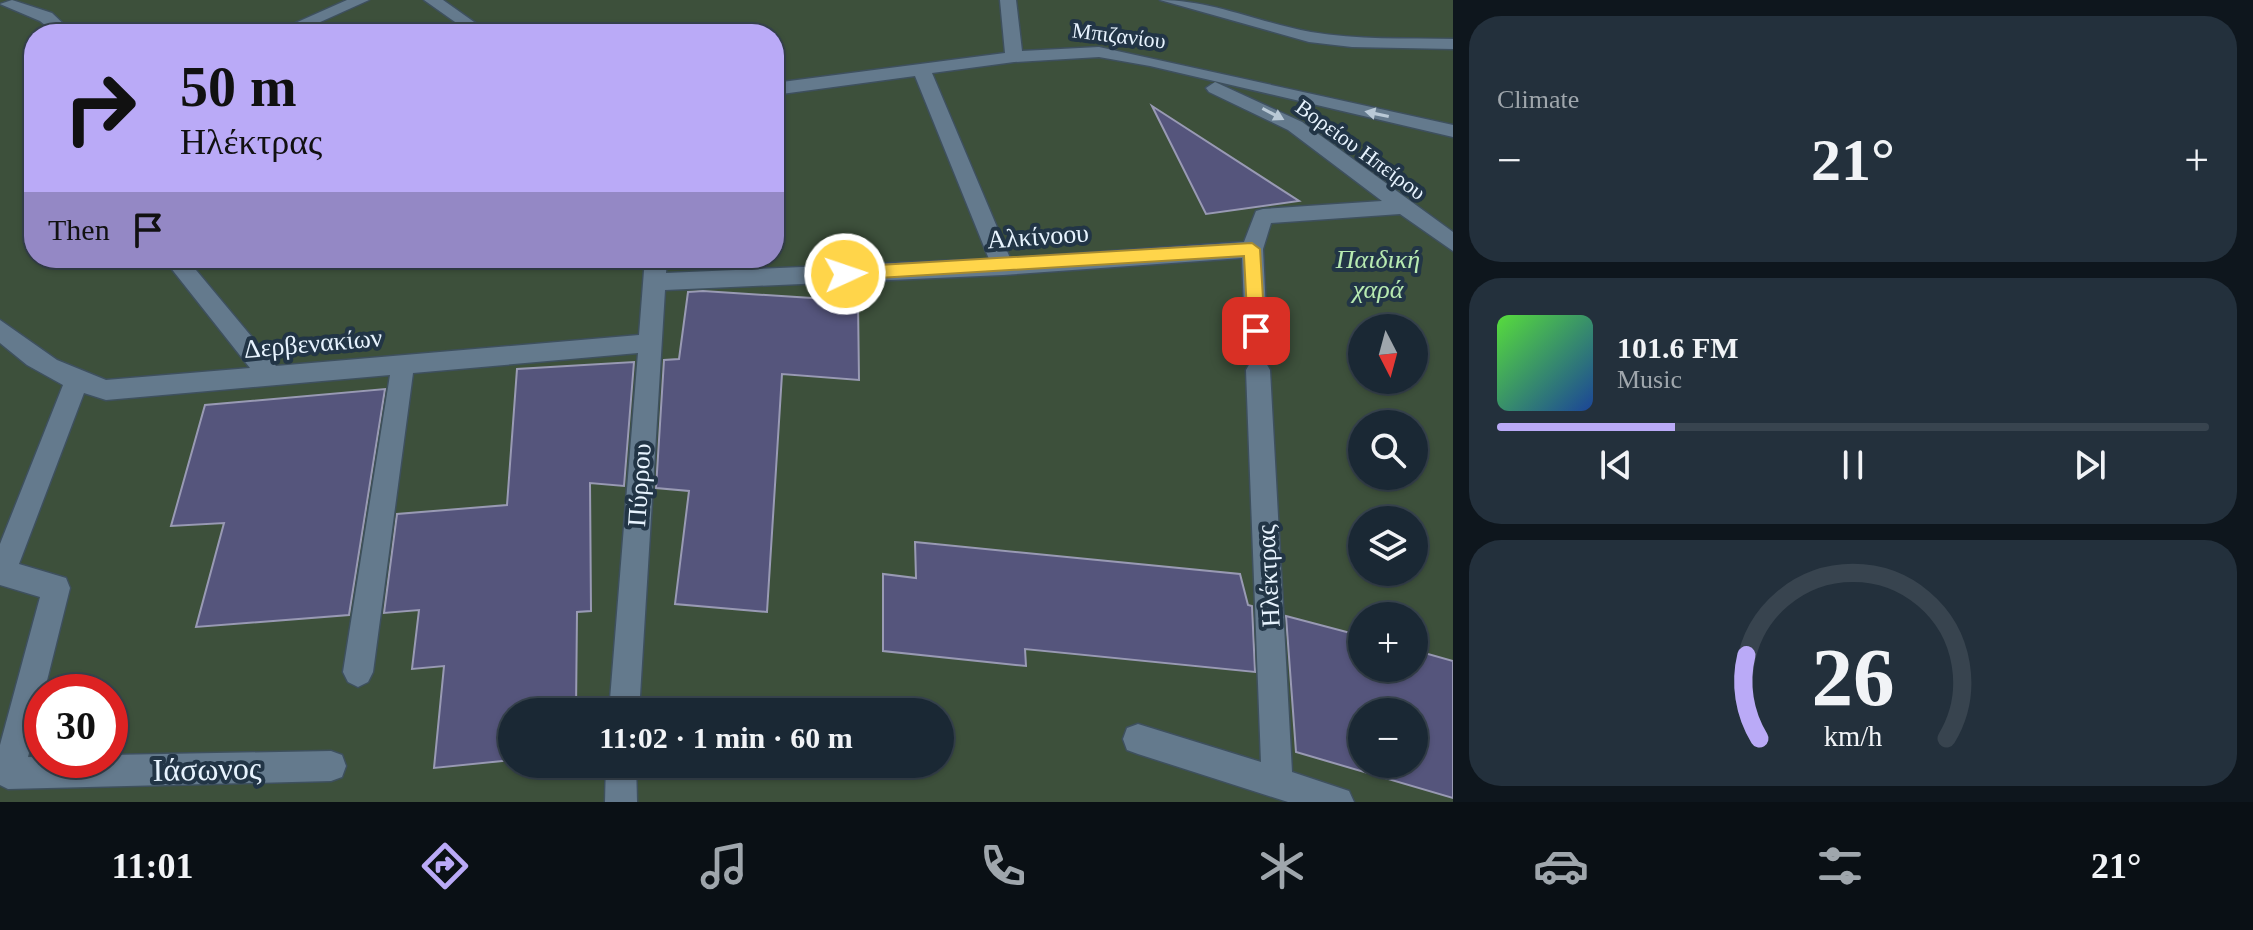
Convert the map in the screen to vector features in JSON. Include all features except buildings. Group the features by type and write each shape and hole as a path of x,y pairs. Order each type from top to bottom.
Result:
{"street":[{"path":"302,24 361,0"},
{"path":"432,0 468,24"},
{"path":"1008,0 1014,57"},
{"path":"1168,0 1309,37 1352,42 1453,44"},
{"path":"6,6 46,17 54,24"},
{"name":"Μπιζανίου","path":"784,88 1014,57 1099,52 1453,131"},
{"name":"Βορείου Ηπείρου","path":"1150,61 1295,126 1400,207 1453,243"},
{"path":"922,70 1003,267"},
{"path":"1256,331 1252,249 1263,216 1400,207"},
{"name":"Αλκίνοου","path":"655,270 1003,267 1252,249"},
{"path":"182,268 269,374"},
{"name":"Πύρρου","path":"625,698 655,270"},
{"name":"Δερβενακίων","path":"0,329 12,341 76,382 106,390 649,343"},
{"path":"358,672 403,364"},
{"name":"Ηλέκτρας","path":"1258,370 1277,783"},
{"name":"Ιάσωνος","path":"76,382 2,573 56,588 8,773 331,766"},
{"path":"1138,739 1338,802"},
{"path":"621,778 621,802"}],"green space":[{"name":"Παιδική χαρά","path":"0,0 1453,0 1453,802 0,802"}],"route":[{"path":"845,274 1003,267 1252,249 1256,331"}]}
